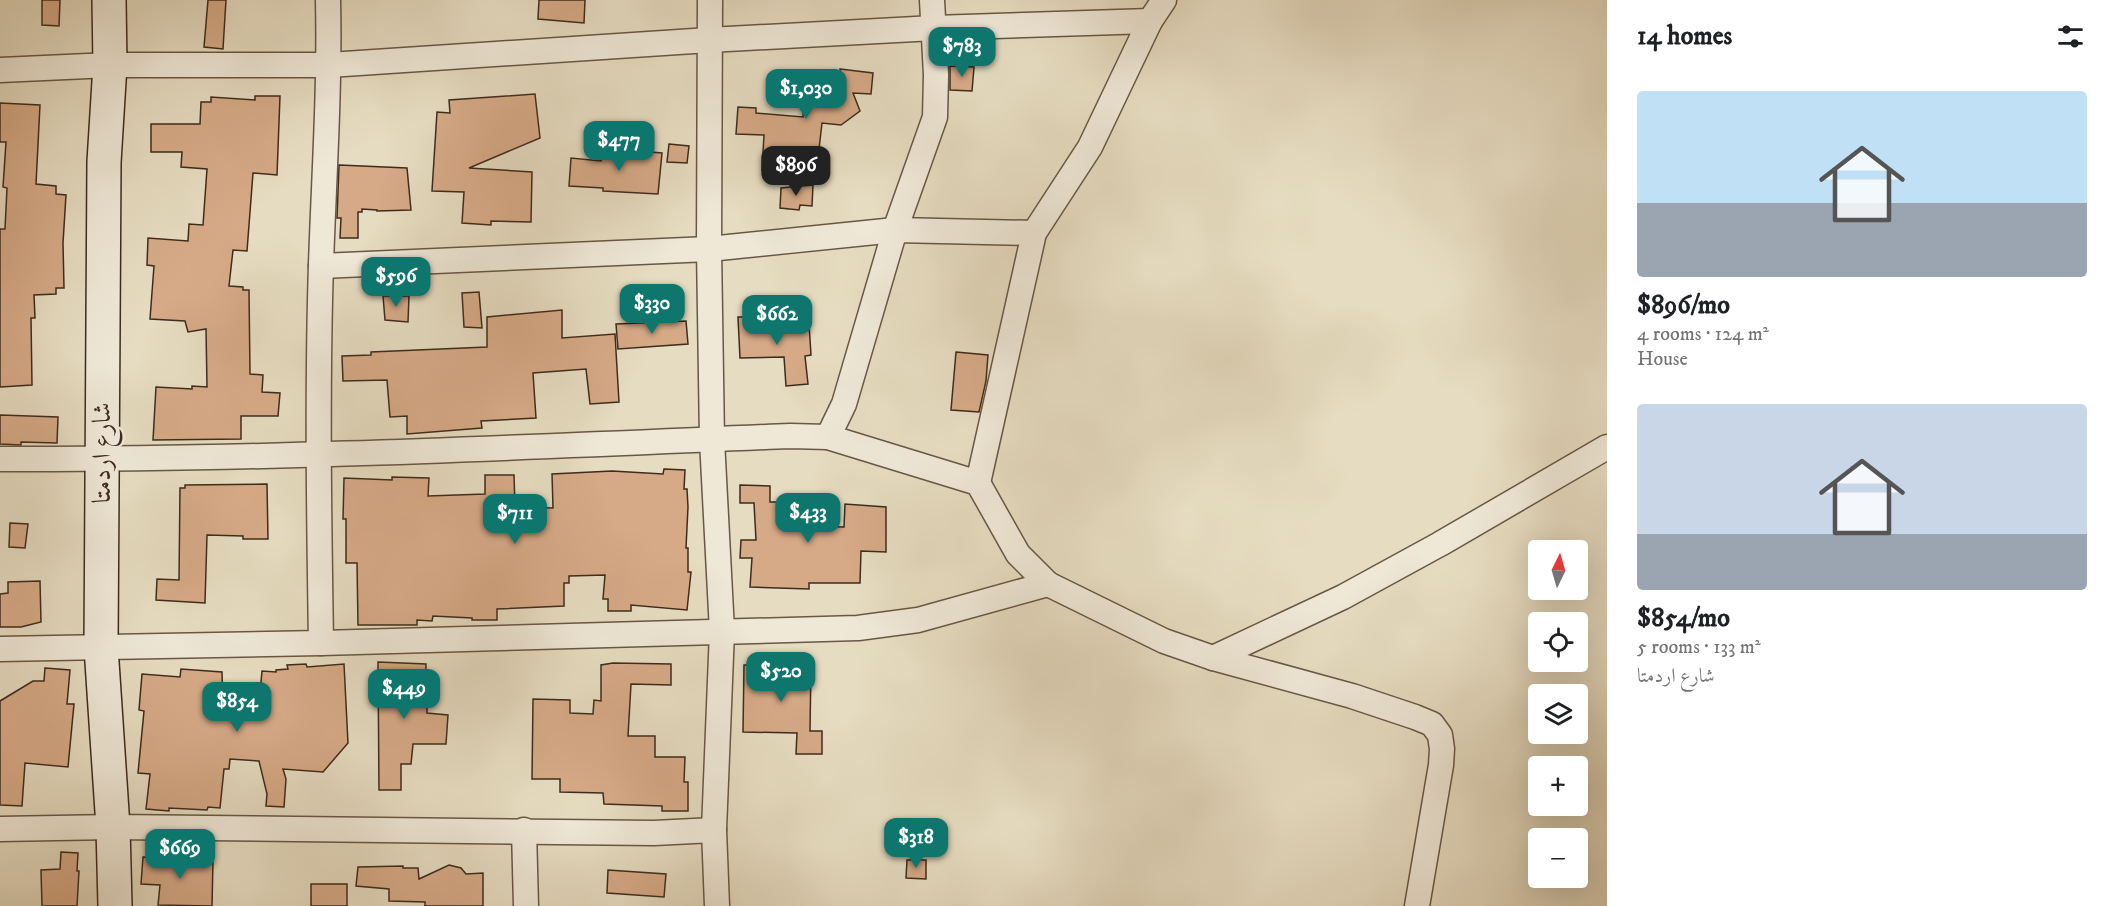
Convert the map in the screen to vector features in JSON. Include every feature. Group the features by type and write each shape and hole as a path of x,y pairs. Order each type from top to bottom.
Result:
{"main road":[{"name":"شارع اردمتا","path":"109,0 110,65 104,162 101,647 113,827 115,906"}],"street":[{"path":"321,643 318,454 321,266 329,65 328,0"},
{"path":"710,0 709,249 712,440 722,631 714,830 717,906"},
{"path":"828,437 844,404 895,230 934,117 936,75 932,0"},
{"path":"1164,0 1150,21 1090,147 1034,233 978,483 1018,554 1048,584 1164,640 1213,658 1340,693 1432,724 1440,735 1441,765 1417,906"},
{"path":"0,70 110,65 329,65 709,40 934,28 1150,21"},
{"path":"321,266 709,249 895,230 1034,233"},
{"path":"0,459 318,454 828,437 978,483"},
{"path":"1213,658 1343,597 1440,544 1607,447"},
{"path":"0,649 321,643 858,628 918,620 1048,584"},
{"path":"0,829 113,827 654,832 714,830"},
{"path":"524,830 526,906"}],"building":[{"path":"42,0 60,0 59,26 42,25"},
{"path":"208,0 226,0 223,49 204,47"},
{"path":"539,0 585,0 584,23 538,19"},
{"path":"950,66 974,67 972,91 950,90"},
{"path":"840,69 873,73 871,94 853,93 860,111 841,125 822,123 816,175 762,170 764,135 736,134 738,107 756,108 756,113 803,117 805,71 840,72"},
{"path":"535,94 540,138 469,168 532,172 531,222 491,221 491,225 462,223 464,192 432,191 437,112 450,113 449,100"},
{"path":"255,96 280,96 277,175 253,173 247,251 233,250 229,286 249,290 250,374 263,375 262,392 280,393 278,416 241,416 241,439 153,440 156,387 192,389 192,386 207,387 206,329 188,332 185,321 150,319 154,266 147,265 148,238 188,241 189,224 203,225 207,169 181,167 182,152 151,152 151,124 200,124 201,102 211,102 211,97 255,100"},
{"path":"0,103 40,105 36,184 56,186 56,194 66,195 63,243 64,288 56,288 56,294 34,295 35,318 31,318 32,385 0,387 0,229 5,229 7,188 3,187 6,142 0,142"},
{"path":"669,144 689,146 687,163 667,162"},
{"path":"615,149 662,153 658,194 603,191 603,188 569,186 571,158 601,161 602,150 615,151"},
{"path":"339,165 407,168 411,210 362,209 362,212 358,212 358,238 340,238 341,218 337,218"},
{"path":"813,185 812,206 800,205 799,210 780,208 781,188"},
{"path":"479,292 482,328 464,327 462,293"},
{"path":"383,296 409,296 408,322 385,320"},
{"path":"562,310 562,338 615,334 619,402 590,404 586,369 533,373 536,418 481,421 482,428 407,434 407,416 390,417 387,380 343,381 342,356 371,355 371,352 487,347 487,317"},
{"path":"738,317 757,317 757,328 809,324 811,355 805,356 808,384 786,386 784,357 740,358"},
{"path":"686,321 688,344 618,349 616,324"},
{"path":"956,352 988,355 986,381 979,412 951,410"},
{"path":"0,415 58,417 57,443 0,444"},
{"path":"664,469 685,470 684,489 687,489 688,507 686,548 688,548 688,572 691,572 687,610 631,605 631,611 608,611 608,599 603,599 605,575 569,576 569,583 564,583 564,606 497,609 497,620 433,616 432,621 417,620 417,625 358,625 357,563 346,563 346,519 343,519 344,478 392,480 392,477 429,478 428,496 485,494 485,475 514,475 515,507 553,508 552,474 612,471 663,474"},
{"path":"267,484 268,539 207,535 205,603 156,600 157,579 179,580 180,488 185,488 185,485"},
{"path":"740,485 770,486 770,502 796,502 796,515 801,515 800,526 844,527 845,504 886,507 886,552 861,551 860,583 809,583 809,589 750,587 752,558 740,558 741,540 756,540 754,503 740,503"},
{"path":"10,523 28,524 25,548 9,547"},
{"path":"40,581 41,622 21,627 0,627 0,594 8,593 8,582"},
{"path":"378,662 426,664 427,713 448,715 446,744 413,744 411,764 401,764 401,790 379,790"},
{"path":"613,663 671,664 671,685 631,684 628,736 655,736 655,757 685,757 684,782 688,782 688,811 662,811 662,806 604,804 603,793 560,792 560,779 532,779 533,699 570,700 570,713 593,714 594,700 601,701 601,665"},
{"path":"787,663 811,664 810,731 822,731 822,754 796,754 797,733 743,732 744,665 787,665"},
{"path":"306,664 307,667 344,664 348,743 323,772 283,769 286,779 284,807 266,806 267,794 259,761 230,759 229,769 224,769 220,808 208,807 207,810 169,808 169,811 146,809 150,774 138,773 144,711 139,710 142,674 180,677 181,669 222,672 223,712 258,715 262,671 276,672 276,670 288,669 287,665"},
{"path":"45,668 70,670 67,704 74,704 68,767 25,763 22,806 0,805 0,701 33,681 44,681"},
{"path":"61,852 78,853 77,906 42,906 41,870 60,869"},
{"path":"143,857 213,860 212,906 158,905 160,885 141,884"},
{"path":"907,860 926,860 926,879 906,878"},
{"path":"449,865 461,868 466,874 483,873 483,906 425,906 425,902 389,901 389,889 356,886 358,867 418,868 419,879"},
{"path":"608,870 666,874 664,897 607,893"},
{"path":"311,884 347,884 347,906 311,906"}]}
